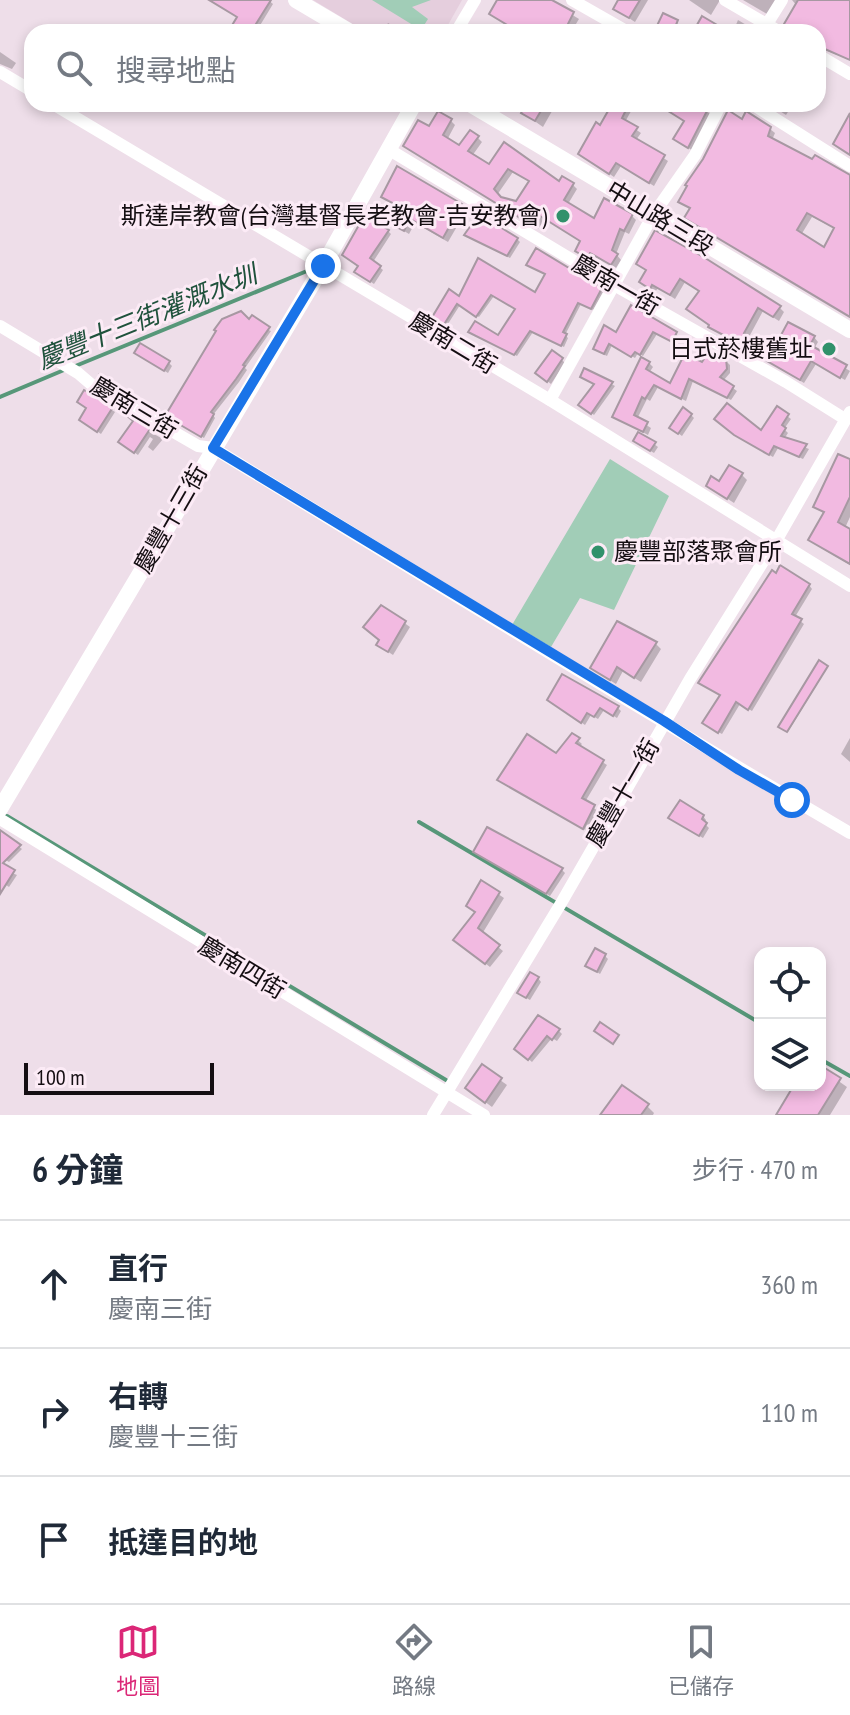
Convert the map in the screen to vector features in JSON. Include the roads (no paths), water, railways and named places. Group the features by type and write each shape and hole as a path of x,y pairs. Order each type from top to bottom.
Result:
{"street":[{"path":"296,0 336,24"},
{"path":"461,24 475,0"},
{"path":"572,0 614,24"},
{"path":"725,0 758,24"},
{"path":"767,24 782,0"},
{"path":"826,60 850,74"},
{"path":"0,72 24,86"},
{"name":"慶南二街","path":"66,112 550,400 850,586"},
{"name":"慶豐十三街","path":"1,810 323,266 409,112"},
{"name":"中山路三段","path":"483,112 850,330"},
{"path":"550,400 653,215 695,155 717,112"},
{"path":"765,112 850,166"},
{"name":"慶南一街","path":"388,149 614,285 848,416"},
{"name":"慶南三街","path":"0,326 78,373 92,385 190,442 213,448 664,721 739,770 850,833"},
{"name":"慶豐十一街","path":"433,1115 560,905 664,721 776,541 848,416"},
{"name":"慶南四街","path":"1,810 484,1115"}],"waterway":[{"name":"慶豐十三街灌溉水圳","path":"73,367 307,271"},
{"name":"慶豐十三街灌溉水圳","path":"0,397 64,370"},
{"path":"7,816 446,1080"},
{"path":"419,822 754,1019"},
{"path":"826,1062 850,1076"}],"place":[{"name":"斯達岸教會(台灣基督長老教會-吉安教會)","path":"563,216"},
{"name":"日式菸樓舊址","path":"829,349"},
{"name":"慶豐部落聚會所","path":"598,552"}]}
